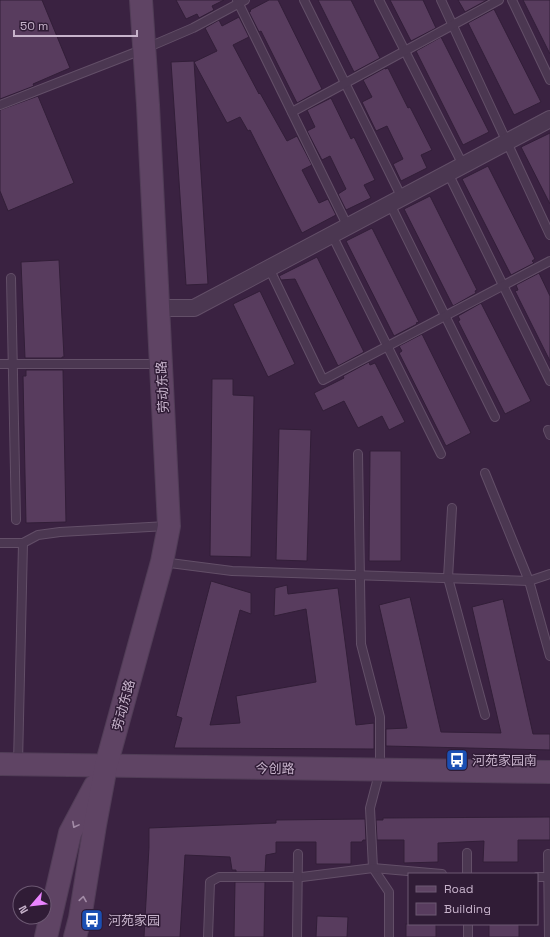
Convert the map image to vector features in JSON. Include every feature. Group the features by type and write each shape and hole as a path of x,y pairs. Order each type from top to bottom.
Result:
{"main road":[{"name":"劳动东路","path":"75,937 80,918 106,766 162,562 169,526 141,0"},
{"name":"今创路","path":"9,764 550,772"},
{"name":"劳动东路","path":"46,937 70,833 106,766"}],"street":[{"path":"158,308 194,308 550,119"}],"lane":[{"path":"304,0 345,83 445,316 495,417"},
{"path":"379,0 463,165"},
{"path":"441,0 550,235"},
{"path":"292,112 499,0"},
{"path":"512,0 550,80"},
{"path":"0,105 144,49 193,28 240,1 348,227"},
{"path":"448,173 550,381"},
{"path":"332,235 441,454"},
{"path":"269,268 323,380 550,261"},
{"path":"11,278 14,364 16,520"},
{"path":"0,364 161,364"},
{"path":"358,454 360,644 380,717 380,770 370,808 373,868 389,892 389,937"},
{"path":"485,473 529,580 550,656"},
{"path":"452,508 448,578 485,715"},
{"path":"0,543 23,544 38,535 60,532 169,526"},
{"path":"9,764 23,544"},
{"path":"162,562 232,571 448,578 529,580 550,574"},
{"path":"467,853 467,873"},
{"path":"297,937 298,854"},
{"path":"548,854 549,937"},
{"path":"208,937 210,882 219,877 298,876 373,868 430,873"},
{"path":"538,877 549,877"},
{"path":"468,925 468,937"}],"building":[{"path":"0,0 42,0 70,68 33,84 34,86 0,99"},
{"path":"176,0 224,0 212,6 214,10 199,18 197,14 186,19"},
{"path":"269,0 278,0 322,89 297,103 261,31 259,32 249,12 251,11 250,10"},
{"path":"318,0 351,0 380,58 354,72"},
{"path":"390,0 423,0 436,28 411,41"},
{"path":"458,0 487,0 465,12"},
{"path":"523,0 550,0 550,54"},
{"path":"494,9 541,102 514,115 468,23"},
{"path":"239,17 249,37 233,45 259,94 260,93 287,141 297,136 312,165 302,170 319,203 328,199 336,215 302,233 250,130 248,131 240,117 227,123 194,62 217,51 205,28 219,20 222,26"},
{"path":"441,37 489,132 463,145 416,51"},
{"path":"194,61 208,284 186,285 171,62"},
{"path":"385,68 388,68 408,108 410,107 432,150 421,155 427,168 401,181 393,164 403,159 387,126 376,131 362,102 372,97 363,80"},
{"path":"38,96 74,183 8,211 0,191 0,110"},
{"path":"331,98 351,139 354,137 375,180 364,185 371,198 346,210 338,194 346,189 330,156 322,160 307,131 315,127 307,110"},
{"path":"550,133 550,204 521,147"},
{"path":"488,166 535,259 532,261 534,263 511,275 462,179"},
{"path":"430,196 477,290 475,291 476,293 453,306 404,209"},
{"path":"372,228 419,322 394,336 346,241"},
{"path":"317,257 364,352 338,366 295,279 281,280 279,276"},
{"path":"59,260 64,357 25,358 21,262"},
{"path":"539,273 550,296 550,361 515,291 518,290 516,285"},
{"path":"260,291 295,364 268,377 233,304"},
{"path":"481,303 531,401 505,414 458,321 460,320 458,316"},
{"path":"422,334 471,433 446,446 399,353 402,351 399,346"},
{"path":"369,362 370,365 375,363 405,422 389,430 382,416 358,428 344,401 323,411 314,393 344,378 343,376"},
{"path":"26,370 63,370 66,522 26,523 23,376 26,376"},
{"path":"212,379 233,379 233,395 254,396 251,557 210,556"},
{"path":"279,429 311,430 307,561 276,560"},
{"path":"370,451 401,451 401,561 369,561"},
{"path":"211,581 251,593 251,614 240,610 210,725 240,723 236,696 316,682 306,609 274,616 275,588 287,585 288,594 338,588 356,725 374,723 374,749 174,748 182,718 176,716"},
{"path":"410,597 441,732 501,733 472,607 503,599 533,734 550,734 550,750 386,746 386,729 407,728 379,605"},
{"path":"550,817 550,840 518,840 518,862 483,862 484,841 438,843 438,862 404,863 404,840 377,840 376,820 383,820 383,818"},
{"path":"365,819 366,840 363,840 362,842 351,842 351,864 316,864 316,842 276,842 276,853 266,855 265,872 236,872 236,870 232,870 230,857 185,855 180,937 144,937 149,828 276,823 276,820"},
{"path":"235,882 265,882 264,937 234,937"},
{"path":"317,916 348,917 347,937 316,937"},
{"path":"406,924 436,925 436,937 406,937"},
{"path":"489,925 519,925 519,937 489,937"}],"place":[{"name":"河苑家园南","path":"457,760"},
{"name":"河苑家园","path":"92,920"}]}
